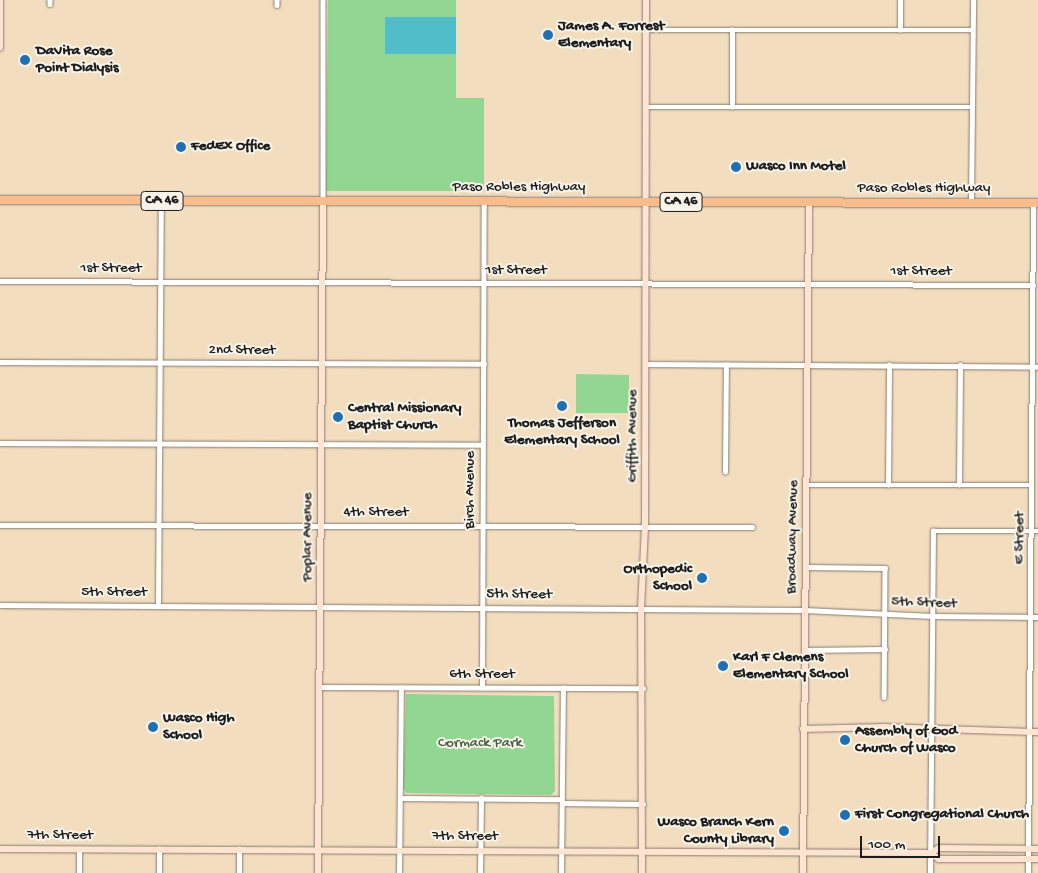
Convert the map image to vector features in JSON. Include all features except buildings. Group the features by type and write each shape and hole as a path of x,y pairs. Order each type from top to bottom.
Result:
{"highway":[{"name":"Paso Robles Highway","path":"0,200 1036,203"}],"street":[{"path":"0,0 0,48"},
{"path":"323,0 323,201"},
{"name":"Griffith Avenue","path":"642,873 644,688 641,608 645,526 646,0"},
{"path":"900,0 900,30"},
{"path":"971,202 973,0"},
{"path":"646,30 973,30"},
{"path":"732,30 732,107"},
{"path":"646,107 972,108"},
{"path":"158,606 161,201"},
{"name":"Poplar Avenue","path":"318,873 323,201"},
{"name":"Birch Avenue","path":"482,688 484,201"},
{"name":"Broadway Avenue","path":"803,873 809,202"},
{"name":"E Street","path":"1028,873 1032,367 1036,203"},
{"name":"1st Street","path":"0,281 1033,285"},
{"name":"2nd Street","path":"0,362 484,364"},
{"path":"646,364 1038,367"},
{"path":"725,472 726,364"},
{"path":"888,485 889,365"},
{"path":"959,485 960,365"},
{"path":"0,443 484,445"},
{"path":"807,485 1032,486"},
{"name":"4th Street","path":"0,525 752,527"},
{"path":"930,873 933,531 1038,531"},
{"path":"807,567 885,568 884,697"},
{"name":"5th Street","path":"0,605 641,608 804,610 932,616 1038,617"},
{"path":"804,650 885,649"},
{"name":"6th Street","path":"320,687 644,688"},
{"path":"400,873 401,688"},
{"path":"562,873 563,688"},
{"path":"803,729 884,727 1038,732"},
{"path":"400,798 481,798 643,804"},
{"path":"480,873 481,798"},
{"name":"7th Street","path":"0,848 930,853 939,848 1038,848"},
{"path":"79,849 79,873"},
{"path":"159,849 159,873"},
{"path":"239,849 239,873"},
{"name":"7th Street","path":"930,853 939,859 1038,859"}],"green space":[{"path":"328,0 456,0 456,17 385,17 385,54 456,54 456,98 484,98 484,191 326,191"},
{"path":"576,374 629,375 629,413 576,413"},
{"name":"Cormack Park","path":"406,694 554,696 555,791 551,795 406,793 403,787"}],"water":[{"path":"385,17 456,17 456,54 385,54"}],"place":[{"name":"James A. Forrest Elementary","path":"548,35"},
{"name":"DaVita Rose Point Dialysis","path":"25,60"},
{"name":"FedEx Office","path":"181,147"},
{"name":"Wasco Inn Motel","path":"736,167"},
{"name":"Thomas Jefferson Elementary School","path":"562,406"},
{"name":"Central Missionary Baptist Church","path":"338,417"},
{"name":"Orthopedic School","path":"702,578"},
{"name":"Karl F Clemens Elementary School","path":"723,666"},
{"name":"Wasco High School","path":"153,727"},
{"name":"Assembly of God Church of Wasco","path":"845,740"},
{"name":"First Congregational Church","path":"845,815"},
{"name":"Wasco Branch Kern County Library","path":"784,831"}]}
